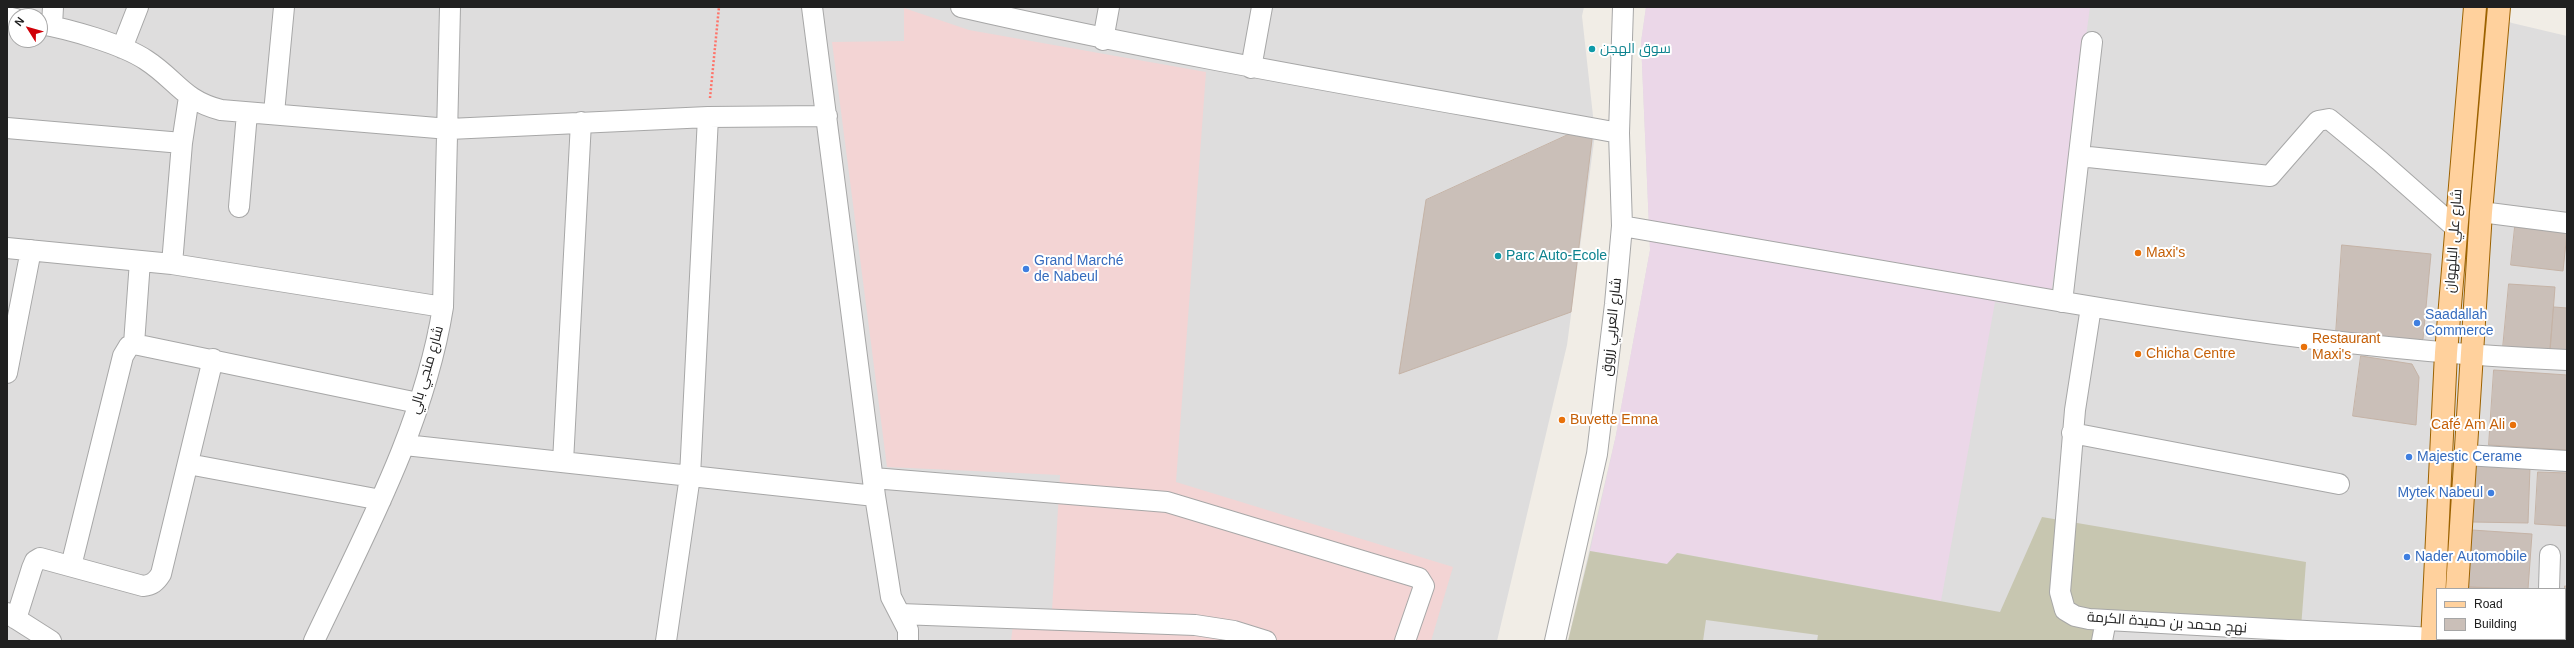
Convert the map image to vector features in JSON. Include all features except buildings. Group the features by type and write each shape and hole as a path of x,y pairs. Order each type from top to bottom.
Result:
{"main road":[{"name":"شارع علي البلهوان","path":"2433,639 2446,352 2475,8"},
{"name":"شارع علي البلهوان","path":"2457,588 2481,212 2498,11"}],"street":[{"path":"122,48 138,7"},
{"path":"274,113 284,7"},
{"name":"شارع منجي بالي","path":"314,641 381,500 405,445 433,359 443,307 449,129 450,7"},
{"path":"812,7 874,487 891,597 908,630 908,641"},
{"path":"961,7 1103,40 1251,68 1619,133"},
{"path":"1103,40 1109,7"},
{"path":"1251,68 1262,7"},
{"name":"شارع العربي زروق","path":"1555,641 1597,454 1614,320 1622,226 1619,133 1623,7"},
{"path":"48,19 122,48 146,60 188,97 205,106 247,113 274,113 449,129 708,117 827,116"},
{"path":"2062,302 2092,42"},
{"path":"172,264 182,143 188,97"},
{"path":"239,207 247,113"},
{"path":"666,641 690,476 708,117"},
{"path":"2079,156 2270,176 2318,121 2328,119 2380,161 2456,228"},
{"path":"563,462 581,122"},
{"path":"7,128 182,143"},
{"path":"2481,212 2567,223"},
{"path":"1622,226 2091,307 2288,337 2446,352 2471,356 2567,360"},
{"path":"7,248 172,264 443,307"},
{"path":"7,373 31,250"},
{"path":"134,344 140,261"},
{"name":"نهج محمد بن حميدة الكرمة","path":"2091,307 2072,433 2060,592 2065,610 2089,619 2433,639"},
{"path":"71,566 123,356 129,346 134,344 213,359 418,403"},
{"path":"41,638 11,616 35,561 45,558 142,586 150,586 161,574 213,359"},
{"path":"2072,433 2339,484"},
{"path":"405,445 690,476 1167,502 1419,578 1424,586 1406,641"},
{"path":"2465,455 2567,461"},
{"path":"188,464 381,500"},
{"path":"2548,588 2550,555"},
{"path":"900,614 1195,625 1234,631 1266,641"},
{"path":"2102,641 2106,620"}],"path":[{"path":"708,117 719,7"}],"shaded area":[{"path":"7,7 1584,7 1582,16 1595,134 1567,345 1497,641 7,641"},
{"path":"1646,7 2470,7 2512,23 2567,36 2567,641 1568,641 1616,435 1650,250 1641,42"},
{"path":"1646,7 2090,7 2049,310 1995,302 1941,601 1678,553 1667,564 1590,551 1616,435 1650,250 1641,42"},
{"name":"Grand Marché de Nabeul","path":"904,8 969,30 1206,72 1176,482 1453,567 1431,641 1011,641 1015,608 1052,610 1060,475 887,467 832,42 904,41"},
{"path":"2042,517 2306,562 2301,628 2101,620 2095,641 1817,641 1818,635 1706,620 1703,641 1568,641 1590,551 1667,564 1677,553 2000,612"}],"place":[{"name":"سوق الهجن","path":"1592,49"},
{"name":"Maxi's","path":"2138,253"},
{"name":"Parc Auto-Ecole","path":"1498,256"},
{"name":"Grand Marché de Nabeul","path":"1026,269"},
{"name":"Saadallah Commerce","path":"2417,323"},
{"name":"Restaurant Maxi's","path":"2304,347"},
{"name":"Chicha Centre","path":"2138,354"},
{"name":"Buvette Emna","path":"1562,420"},
{"name":"Café Am Ali","path":"2513,425"},
{"name":"Majestic Cerame","path":"2409,457"},
{"name":"Mytek Nabeul","path":"2491,493"},
{"name":"Nader Automobile","path":"2407,557"}]}
